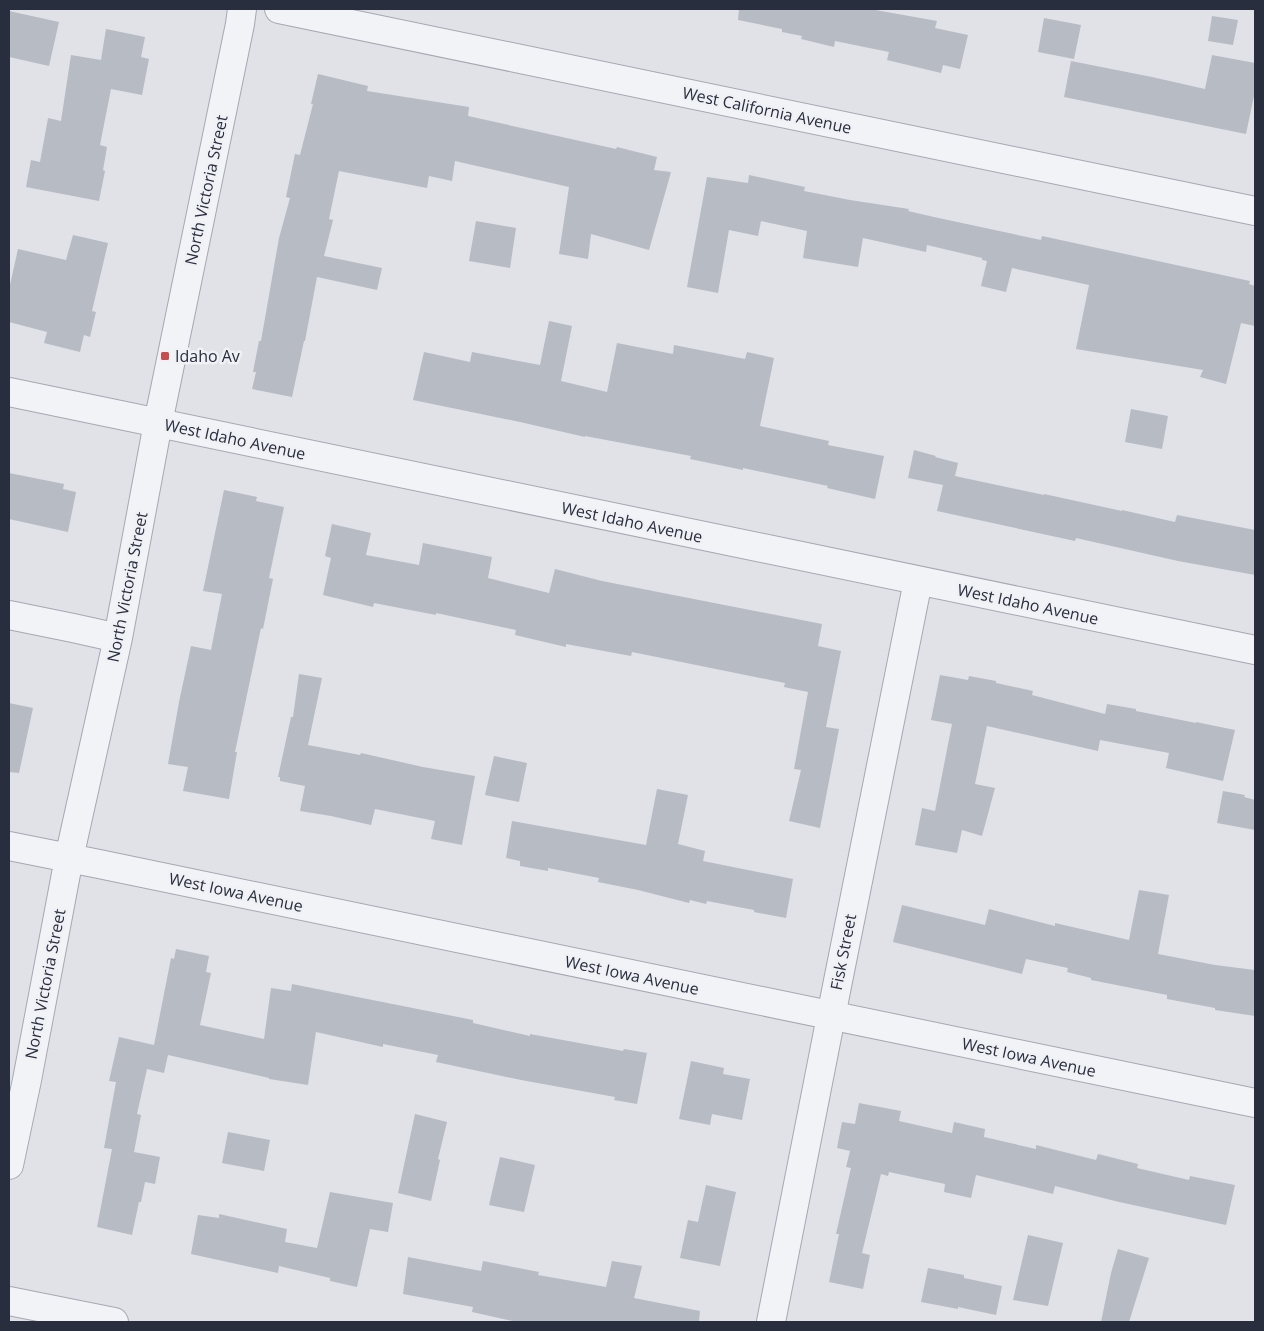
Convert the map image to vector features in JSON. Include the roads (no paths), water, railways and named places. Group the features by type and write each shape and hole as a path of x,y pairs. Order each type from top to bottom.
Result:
{"street":[{"name":"North Victoria Street","path":"9,1165 18,1078 118,638 158,423 242,9"},
{"name":"West California Avenue","path":"279,9 1255,211"},
{"name":"West Idaho Avenue","path":"9,392 1255,650"},
{"name":"Fisk Street","path":"771,1322 918,581"},
{"path":"9,615 118,638"},
{"name":"West Iowa Avenue","path":"9,846 1255,1103"},
{"path":"9,1301 114,1322"}],"place":[{"name":"Idaho Av","path":"165,356"}]}
